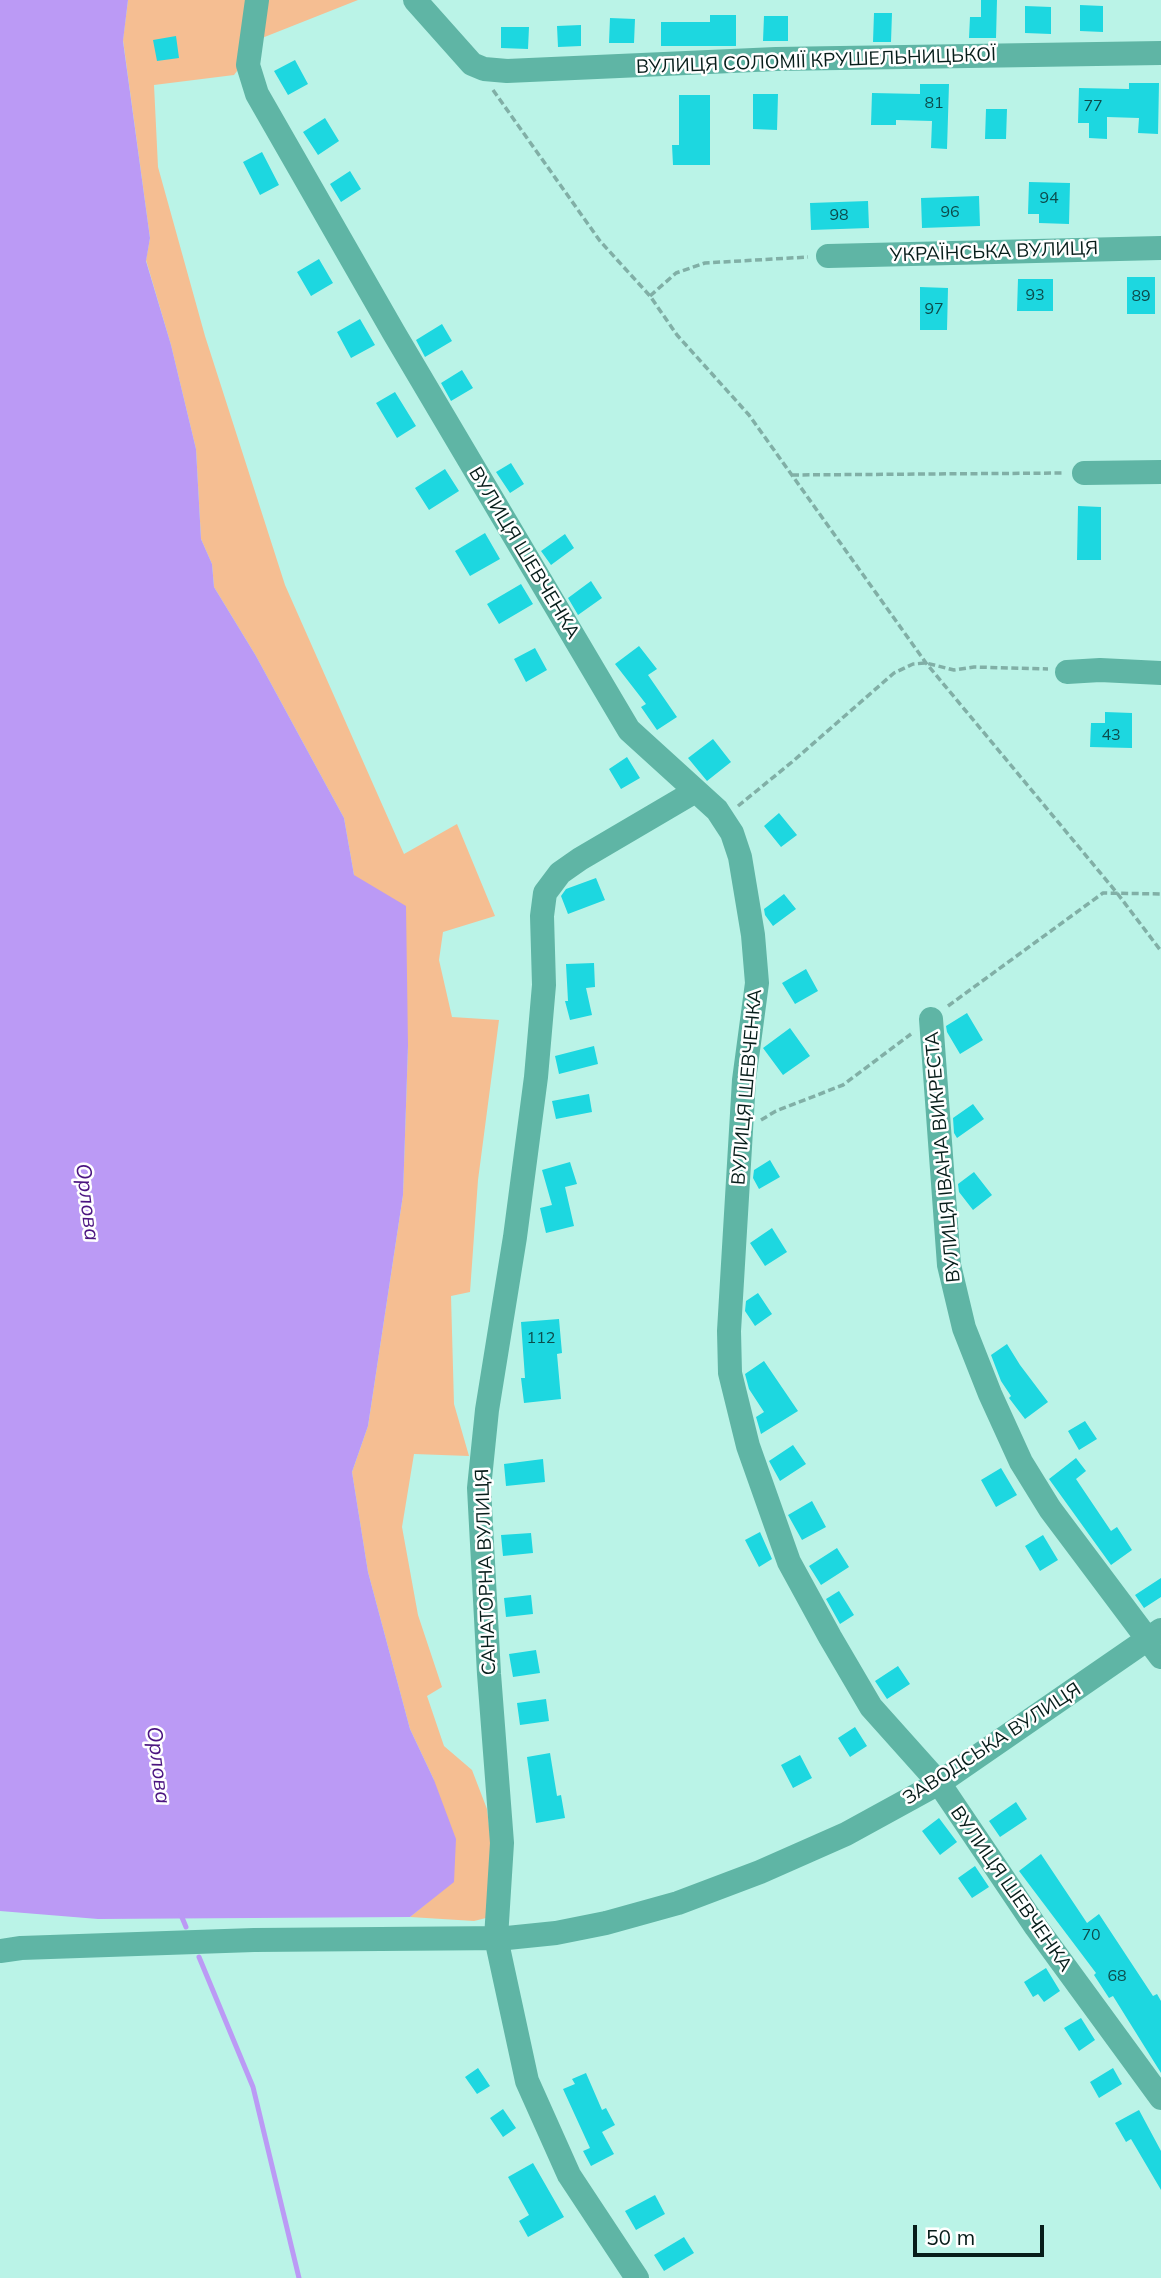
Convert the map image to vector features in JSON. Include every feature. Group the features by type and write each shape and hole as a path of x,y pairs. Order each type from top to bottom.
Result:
{"street":[{"name":"ВУЛИЦЯ ШЕВЧЕНКА","path":"257,0 248,65 257,94 394,333 629,730 717,810 732,833 740,857 753,935 757,983 744,1080 729,1331 730,1373 748,1446 789,1562 871,1707 939,1783 1036,1927 1161,2098"},
{"path":"415,0 472,64"},
{"name":"ВУЛИЦЯ СОЛОМІЇ КРУШЕЛЬНИЦЬКОЇ","path":"472,64 484,69 507,71 776,59 1161,53"},
{"name":"УКРАЇНСЬКА ВУЛИЦЯ","path":"828,256 1161,248"},
{"path":"1084,472 1161,472"},
{"path":"1061,670 1161,673"},
{"name":"САНАТОРНА ВУЛИЦЯ","path":"637,2278 569,2175 527,2081 496,1938 502,1843 479,1488 487,1410 515,1237 536,1077 544,985 542,916 545,893 561,873 580,859 695,792"},
{"name":"ВУЛИЦЯ ІВАНА ВИКРЕСТА","path":"931,1019 949,1265 964,1328 1021,1462 1050,1509 1157,1642"},
{"name":"ЗАВОДСЬКА ВУЛИЦЯ","path":"0,1951 254,1940 496,1938 569,1931 606,1923 678,1903 760,1872 846,1834 939,1783 1157,1642"}],"path":[{"path":"472,64 600,241 650,296 677,335 749,415 926,663 1117,893 1161,951"},
{"path":"650,296 677,273 705,263 828,256"},
{"path":"792,475 1084,472"},
{"path":"722,818 792,762 894,673 913,664 926,663 954,670 974,667 1061,670"},
{"path":"1117,893 1161,894"}],"shaded area":[{"path":"128,0 358,0 262,38 234,75 154,85 158,167 205,336 285,585 404,854 457,824 495,916 443,932 439,960 452,1017 499,1020 478,1180 470,1292 451,1296 454,1404 469,1456 414,1454 402,1527 418,1615 442,1687 427,1696 444,1746 472,1770 487,1809 497,1893 490,1917 474,1921 410,1917 427,1903 434,1780 410,1729 368,1572 352,1472 368,1426 403,1195 408,1046 354,875 344,818 256,656 214,587 212,564 201,539 196,449 171,345 146,260 150,238 123,40"}],"water":[{"path":"0,0 128,0 123,41 150,238 146,261 171,345 196,449 201,539 212,564 214,587 256,656 344,818 354,875 406,906 408,1046 403,1195 368,1426 352,1472 368,1572 410,1729 434,1780 456,1839 454,1882 410,1917 98,1919 0,1911"}],"building":[{"path":"981,0 997,0 996,38 969,38 970,17 981,17"},
{"path":"1080,5 1103,6 1103,32 1080,31"},
{"path":"1025,6 1051,7 1051,34 1025,33"},
{"path":"874,13 892,13 891,42 873,42"},
{"path":"710,15 736,15 736,46 661,46 661,22 710,22"},
{"path":"764,16 788,16 788,41 763,41"},
{"path":"610,18 635,19 634,43 609,43"},
{"path":"581,25 581,46 558,47 557,26"},
{"path":"501,27 529,27 528,49 501,48"},
{"path":"176,36 179,58 157,61 153,40"},
{"path":"295,60 308,84 288,95 274,71"},
{"path":"1129,83 1159,83 1158,134 1138,133 1139,118 1107,117 1107,139 1089,138 1089,123 1078,123 1079,88 1129,89"},
{"path":"920,84 949,84 947,149 931,148 932,121 896,120 896,125 871,125 872,93 920,94"},
{"path":"753,94 778,94 777,130 753,129"},
{"path":"679,95 710,95 710,165 673,165 672,145 679,145"},
{"path":"986,109 1007,109 1006,139 985,139"},
{"path":"325,118 339,141 318,155 303,132"},
{"path":"262,152 279,185 260,195 243,162"},
{"path":"350,171 361,189 341,202 330,184"},
{"path":"1029,182 1070,183 1069,224 1039,223 1039,214 1028,214"},
{"path":"979,196 980,226 922,228 921,198"},
{"path":"868,201 869,228 811,230 810,203"},
{"path":"319,259 333,283 311,296 297,272"},
{"path":"1127,277 1155,277 1155,314 1127,314"},
{"path":"1018,279 1053,279 1053,311 1017,311"},
{"path":"920,287 948,288 947,330 920,330"},
{"path":"360,319 375,345 351,358 337,332"},
{"path":"442,324 452,341 425,357 416,340"},
{"path":"462,370 473,388 451,401 441,383"},
{"path":"395,392 416,426 397,438 376,403"},
{"path":"511,463 524,484 510,493 496,472"},
{"path":"445,469 459,491 429,510 415,488"},
{"path":"1078,506 1101,507 1101,560 1077,560"},
{"path":"485,533 500,559 470,576 455,551"},
{"path":"565,534 574,548 551,565 541,551"},
{"path":"591,581 602,598 578,615 568,598"},
{"path":"521,584 533,604 499,624 487,604"},
{"path":"639,646 657,669 648,675 677,717 657,730 641,707 646,704 615,664"},
{"path":"535,648 547,670 526,682 514,659"},
{"path":"1105,712 1132,713 1132,748 1090,747 1091,723 1105,723"},
{"path":"713,739 731,762 707,781 688,758"},
{"path":"627,757 640,778 621,789 609,769"},
{"path":"779,813 797,835 781,847 764,826"},
{"path":"596,878 605,900 568,914 561,896 566,889"},
{"path":"784,894 796,909 773,926 764,909"},
{"path":"594,963 595,987 586,988 592,1015 570,1020 565,1001 568,1001 566,964"},
{"path":"806,969 818,991 795,1004 782,983"},
{"path":"967,1013 983,1040 960,1054 946,1026"},
{"path":"790,1028 810,1056 783,1075 763,1048"},
{"path":"594,1046 598,1064 559,1074 555,1056"},
{"path":"589,1094 592,1112 556,1119 552,1101"},
{"path":"973,1104 984,1119 957,1138 953,1118"},
{"path":"770,1160 780,1177 759,1189 753,1178 754,1170"},
{"path":"570,1162 577,1184 565,1187 574,1226 546,1233 540,1208 552,1205 542,1170"},
{"path":"974,1172 992,1195 973,1210 959,1192 958,1184"},
{"path":"772,1228 787,1252 765,1266 750,1243"},
{"path":"758,1293 772,1314 755,1326 745,1311 746,1301"},
{"path":"559,1319 562,1353 557,1354 561,1399 524,1403 521,1322"},
{"path":"1007,1344 1048,1402 1025,1419 1009,1398 1011,1396 1001,1381 991,1355"},
{"path":"764,1361 798,1411 761,1434 756,1417 764,1412 749,1389 745,1374"},
{"path":"1085,1421 1097,1439 1079,1450 1068,1431"},
{"path":"793,1445 806,1464 780,1481 769,1461"},
{"path":"1076,1458 1086,1471 1076,1479 1111,1531 1117,1527 1132,1550 1111,1565 1049,1479"},
{"path":"543,1459 545,1482 506,1486 504,1464"},
{"path":"1001,1468 1017,1495 996,1507 981,1480"},
{"path":"812,1501 826,1527 802,1540 788,1515"},
{"path":"760,1532 772,1559 759,1567 745,1540"},
{"path":"531,1533 533,1553 503,1556 501,1535"},
{"path":"1043,1535 1058,1560 1040,1571 1025,1546"},
{"path":"837,1548 849,1567 821,1585 809,1566"},
{"path":"1161,1578 1161,1597 1144,1608 1135,1595"},
{"path":"839,1591 854,1615 840,1624 826,1599"},
{"path":"531,1595 533,1614 506,1617 504,1598"},
{"path":"536,1650 540,1673 513,1677 509,1654"},
{"path":"898,1666 910,1684 887,1699 875,1681"},
{"path":"546,1699 549,1721 520,1725 517,1703"},
{"path":"855,1727 867,1746 850,1757 838,1738"},
{"path":"550,1753 557,1796 561,1795 565,1818 536,1823 527,1757"},
{"path":"800,1755 812,1778 793,1788 781,1765"},
{"path":"1016,1802 1027,1819 1000,1837 989,1821"},
{"path":"939,1818 957,1842 940,1855 922,1831"},
{"path":"1041,1854 1087,1923 1099,1914 1153,1996 1157,1994 1161,2001 1161,2073 1113,1996 1109,1998 1094,1975 1096,1973 1019,1871"},
{"path":"975,1866 989,1887 972,1898 958,1878"},
{"path":"1046,1968 1060,1991 1044,2002 1038,1994 1033,1997 1024,1982"},
{"path":"1081,2018 1095,2040 1079,2051 1064,2028"},
{"path":"478,2068 490,2086 477,2094 465,2077"},
{"path":"1113,2068 1122,2084 1099,2098 1090,2082"},
{"path":"586,2073 602,2110 606,2108 615,2125 602,2132 614,2154 591,2166 583,2151 590,2148 563,2089 575,2084 572,2079"},
{"path":"503,2109 516,2128 503,2137 490,2118"},
{"path":"1139,2110 1161,2151 1161,2190 1131,2139 1126,2142 1115,2123"},
{"path":"533,2163 564,2217 528,2237 519,2221 529,2215 508,2177"},
{"path":"655,2195 665,2214 636,2230 625,2211"},
{"path":"684,2237 694,2253 664,2271 654,2255"}],"waterway":[{"name":"Орлова","path":"181,1915 186,1927"},
{"name":"Орлова","path":"199,1957 253,2087 299,2278"}]}
